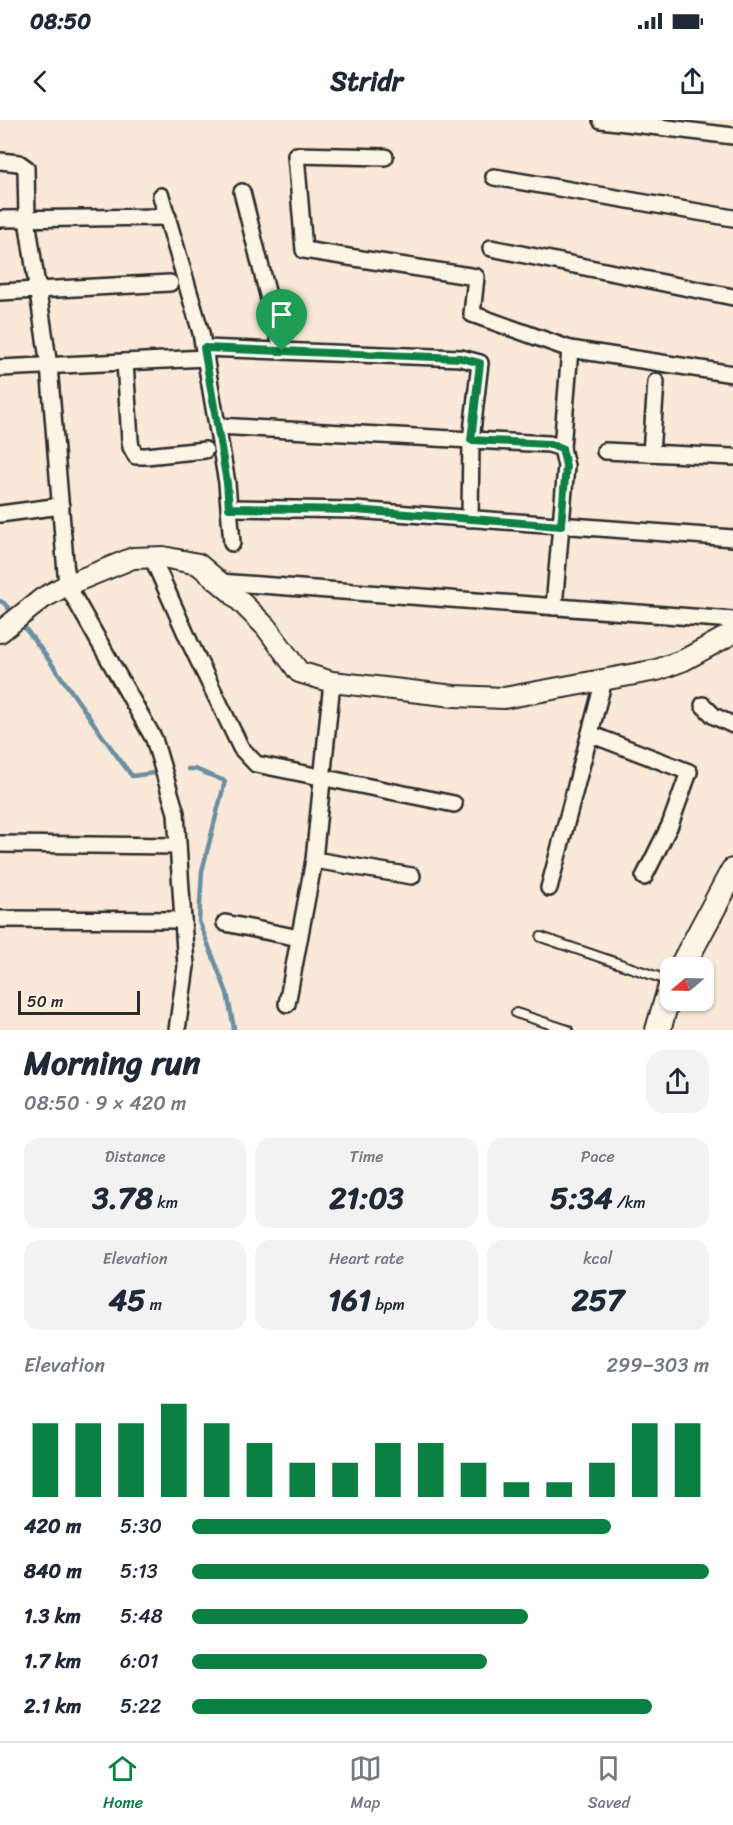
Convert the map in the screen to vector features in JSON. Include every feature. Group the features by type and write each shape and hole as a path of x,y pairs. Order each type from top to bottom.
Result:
{"main road":[{"path":"687,957 733,872"},
{"path":"658,1030 664,1011"}],"street":[{"path":"601,120 733,136"},
{"path":"385,157 296,155 304,250 476,277 472,314 570,349 733,374"},
{"path":"0,161 19,163 26,168 27,219 49,366 67,585 154,739 176,813 186,966 177,1030"},
{"path":"494,177 733,218"},
{"path":"242,192 282,351"},
{"path":"161,196 201,333 227,483 232,543"},
{"path":"0,219 168,217"},
{"path":"491,248 733,297"},
{"path":"0,292 170,284"},
{"path":"554,607 566,466 562,448 570,349"},
{"path":"0,368 125,362 205,353 282,351 461,358 480,363 471,440 470,519"},
{"path":"125,362 130,440 136,456 205,450"},
{"path":"651,453 656,382"},
{"path":"217,426 549,444 562,448"},
{"path":"605,451 733,457"},
{"path":"0,514 61,506"},
{"path":"229,508 355,510 733,538"},
{"path":"152,557 190,643 241,748 256,764 454,804"},
{"path":"4,628 43,598 67,585 133,558 163,557 198,564 266,627 299,672 332,682 454,696 504,698 657,670 684,660 733,633"},
{"path":"219,582 733,621"},
{"path":"549,888 604,680"},
{"path":"287,1004 314,860 332,682"},
{"path":"703,705 714,716 733,725"},
{"path":"590,734 689,772 670,825 644,877"},
{"path":"0,844 178,846"},
{"path":"314,860 412,876"},
{"path":"0,919 183,920"},
{"path":"225,923 299,938"}],"lane":[{"path":"541,937 660,978"},
{"path":"516,1013 568,1030"}],"waterway":[{"path":"0,601 15,616"},
{"path":"20,622 132,776 161,772"},
{"path":"188,769 195,769 225,781 202,871 199,921 227,993 233,1030"}],"route":[{"path":"204,348 282,351 461,358 480,363 471,440 549,444 562,448 566,466 561,526 355,510 229,508 227,483 204,348"}]}
